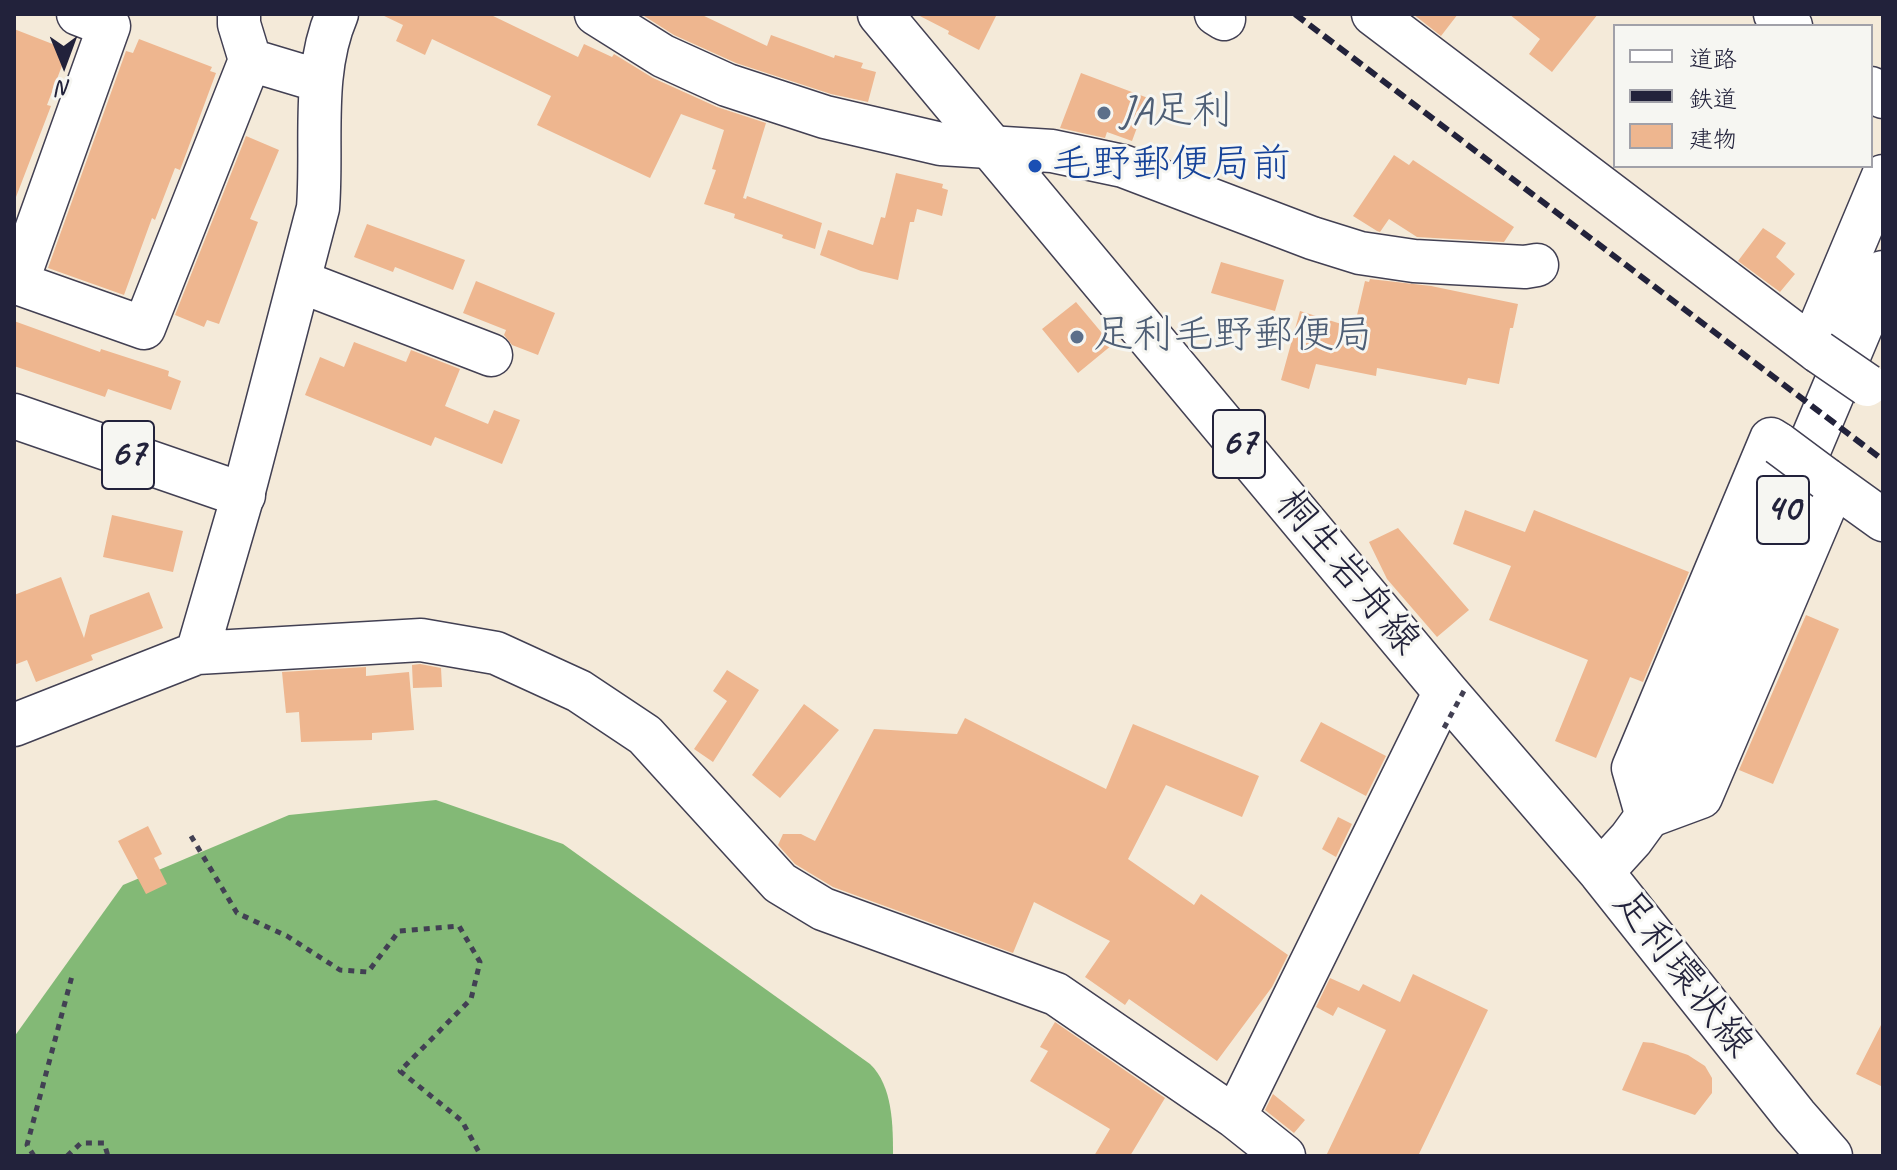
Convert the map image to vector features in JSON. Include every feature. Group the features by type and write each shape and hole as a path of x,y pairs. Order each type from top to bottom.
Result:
{"main road":[{"name":"桐生岩舟線","path":"880,14 1452,702 1601,872"},
{"name":"足利環状線","path":"1830,1156 1601,872 1647,817 1683,747 1883,273"},
{"name":"67","path":"14,416 243,495"}],"street":[{"path":"78,14 109,26 16,283 144,328 250,60 239,14"},
{"path":"197,653 243,495 318,208 321,170 320,81 337,14"},
{"path":"596,14 663,56 727,85 825,117 941,144 1052,151 1123,166 1312,238 1360,253 1414,261 1537,265"},
{"path":"1373,14 1816,348 1877,387"},
{"path":"250,60 320,81"},
{"path":"1816,348 1883,176"},
{"path":"299,281 491,355"},
{"path":"1830,482 1701,797 1647,817 1633,768 1771,439 1883,520"},
{"path":"14,725 197,653 421,640 496,653 579,691 645,735 780,883 823,909 1056,994 1235,1117 1284,1156"},
{"path":"1235,1117 1452,702"}],"path":[{"path":"191,836 237,913 287,936 340,970 368,972 399,931 459,926 480,962 471,999 400,1071 462,1121 481,1156"},
{"path":"34,1156 27,1145 72,976"},
{"path":"67,1156 81,1143 104,1143 108,1156"}],"green space":[{"path":"436,800 563,844 870,1064 878,1073 887,1095 892,1120 893,1156 14,1156 14,1037 123,885 289,815"}],"building":[{"path":"380,14 489,14 578,57 584,44 612,57 614,54 653,78 717,107 766,123 743,198 747,196 822,223 815,249 704,204 716,170 712,169 724,130 681,114 650,178 537,125 551,96 432,39 425,55 396,41 403,25"},
{"path":"641,14 700,14 767,46 771,35 834,58 835,55 863,63 861,68 876,72 868,102 831,94 736,63 674,35"},
{"path":"916,14 997,14 979,50"},
{"path":"1413,14 1458,14 1441,36"},
{"path":"1509,14 1598,14 1552,72 1529,54 1540,39"},
{"path":"14,29 68,50 47,105 51,106 16,197 14,197"},
{"path":"139,39 212,67 210,71 216,73 180,170 175,168 155,220 152,218 124,295 48,268 126,51 133,53"},
{"name":"JA足利","path":"1081,73 1148,98 1132,141 1107,132 1105,138 1060,128"},
{"path":"246,136 279,150 250,219 258,222 219,324 207,320 204,327 175,315"},
{"path":"1394,155 1409,165 1413,160 1514,227 1504,242 1417,237 1389,219 1380,232 1353,216"},
{"path":"896,173 943,184 942,188 948,190 942,216 917,209 914,222 910,222 898,280 861,271 820,255 828,230 873,245 881,217 885,218"},
{"path":"367,224 465,260 453,290 395,267 393,272 354,257"},
{"path":"1763,228 1786,243 1776,257 1795,274 1780,292 1738,261"},
{"path":"1221,262 1284,280 1275,311 1211,293"},
{"path":"1370,279 1431,286 1518,304 1499,384 1468,378 1466,385 1377,368 1376,376 1316,364 1309,389 1281,380 1300,311 1354,328 1365,281 1369,282"},
{"path":"476,281 555,313 538,355 512,345 504,335 506,330 463,313"},
{"name":"足利毛野郵便局","path":"1076,302 1112,345 1078,373 1042,329"},
{"path":"14,321 100,352 101,349 169,371 168,376 181,381 171,410 108,389 105,397 14,366"},
{"path":"354,342 406,362 411,350 460,369 445,406 488,424 494,410 520,420 502,464 435,437 431,446 305,395 320,357 344,367"},
{"path":"1465,510 1525,532 1534,510 1689,572 1643,682 1630,677 1596,758 1555,741 1588,660 1489,620 1511,566 1453,544"},
{"path":"112,515 183,531 173,572 103,557"},
{"path":"1398,528 1469,610 1437,637 1387,579 1369,542"},
{"path":"61,577 84,638 90,615 149,592 163,628 91,655 93,660 36,682 27,660 14,665 14,595"},
{"path":"1806,615 1839,629 1773,784 1739,770"},
{"path":"412,665 441,668 442,687 413,688"},
{"path":"366,667 366,676 409,672 414,730 372,733 372,740 301,742 299,712 286,713 282,672"},
{"path":"727,670 759,690 713,762 694,749 727,701 713,691"},
{"path":"804,704 839,730 780,798 752,775"},
{"path":"965,718 1106,789 1133,724 1259,776 1242,817 1166,785 1128,859 1194,905 1201,894 1288,955 1272,987 1217,1061 1129,999 1125,1005 1085,977 1110,941 1034,902 1013,953 833,887 795,864 778,845 783,834 801,834 815,841 874,729 957,734"},
{"path":"1321,722 1386,756 1366,796 1300,761"},
{"path":"1338,817 1352,824 1336,857 1322,849"},
{"path":"148,826 162,854 154,858 167,884 146,894 118,841"},
{"path":"1413,974 1488,1010 1418,1156 1326,1156 1386,1030 1338,1007 1333,1016 1316,1007 1330,978 1359,991 1363,984 1400,1002"},
{"path":"1883,1021 1883,1087 1856,1074"},
{"path":"1055,1022 1165,1098 1130,1156 1094,1156 1110,1129 1030,1081 1048,1051 1040,1047"},
{"path":"1643,1042 1688,1055 1705,1066 1712,1078 1712,1093 1695,1115 1622,1090"},
{"path":"1273,1094 1305,1120 1294,1133 1265,1110"}],"railway":[{"path":"1295,14 1883,460"}],"place":[{"name":"JA足利","path":"1104,113"},
{"name":"毛野郵便局前","path":"1035,166"},
{"name":"足利毛野郵便局","path":"1077,337"}]}
